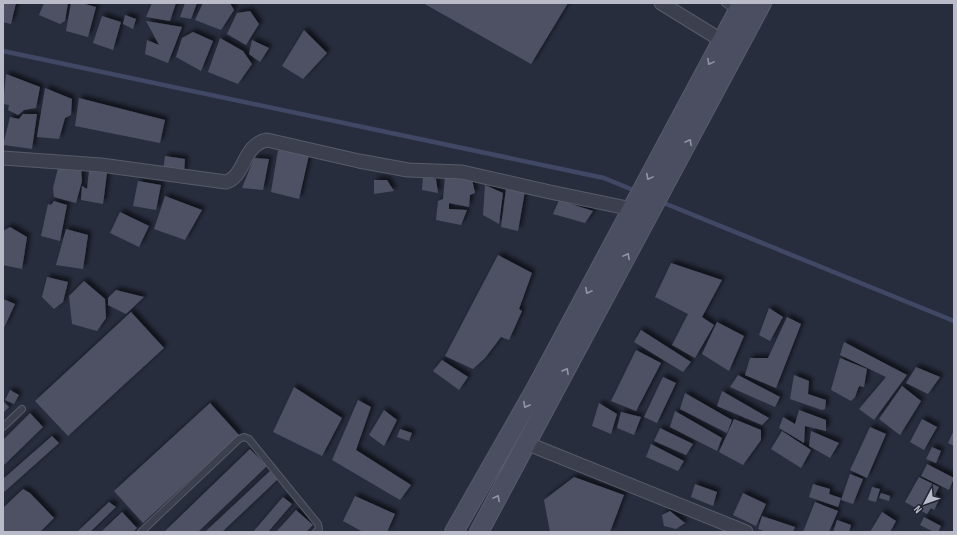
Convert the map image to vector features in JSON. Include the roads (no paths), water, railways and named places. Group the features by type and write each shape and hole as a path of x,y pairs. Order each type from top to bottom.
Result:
{"main road":[{"path":"479,532 762,3"},
{"path":"454,532 536,388 632,209 721,40 735,6"}],"street":[{"path":"661,3 721,40"},
{"path":"3,158 101,166 226,182 230,181 237,174 248,152 258,144 267,140 358,161 408,170 462,172 632,209"},
{"path":"526,443 717,527 746,532"}],"lane":[{"path":"3,426 22,409"},
{"path":"140,532 239,439 244,437 249,439 318,524 319,529 316,532"}],"waterway":[{"path":"3,51 604,178 638,192"},
{"path":"659,201 954,321"}]}
